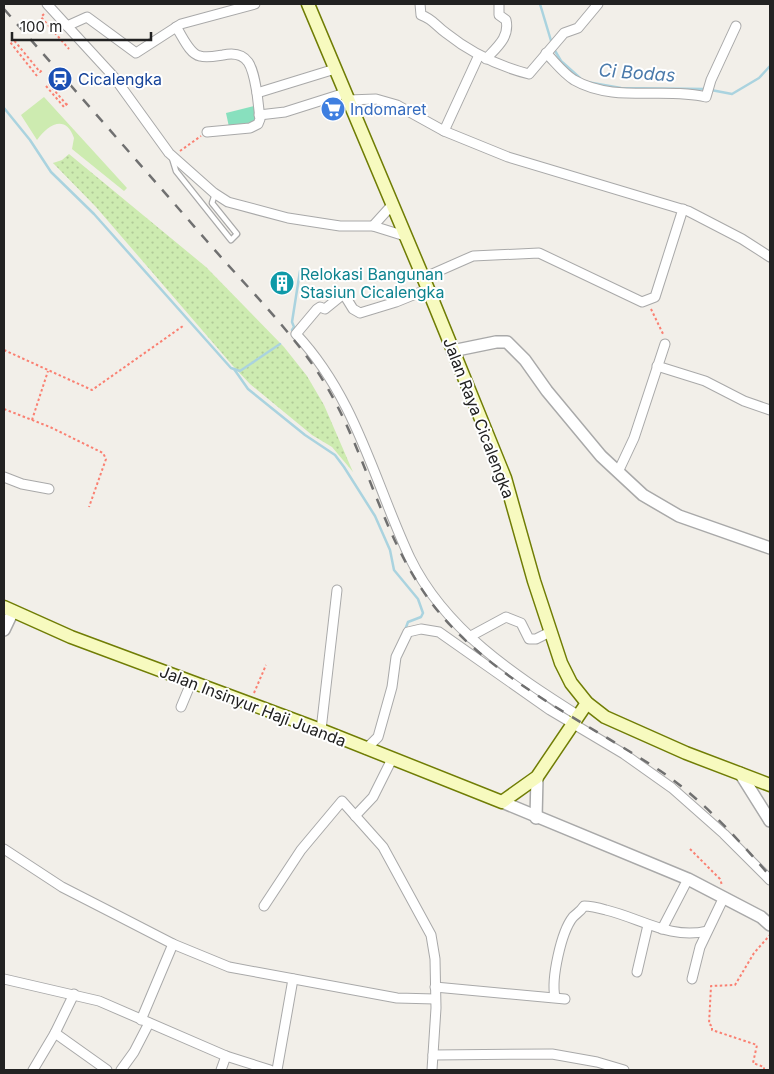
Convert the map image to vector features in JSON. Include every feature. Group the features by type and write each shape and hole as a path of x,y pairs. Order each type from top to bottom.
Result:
{"main road":[{"name":"Jalan Raya Cicalengka","path":"308,4 426,284 505,478 550,632 561,663 572,683 587,703 605,717 620,725 770,785"},
{"name":"Jalan Insinyur Haji Juanda","path":"8,609 71,637 249,705 321,730 502,802"},
{"path":"502,802 537,777 587,703"}],"street":[{"path":"47,4 114,77 203,186 228,202 288,218 340,226 373,226 405,236"},
{"path":"67,26 88,17 136,53 176,26 255,4"},
{"path":"420,4 421,15 432,19 444,32 502,68 529,74 564,33 578,28 598,4"},
{"path":"444,131 483,57 506,35 506,20 499,15 499,4"},
{"path":"176,26 192,51 199,56 212,57 234,52 249,62 253,71 257,93 258,124 250,128 207,132"},
{"path":"547,52 574,80 598,88 624,93 680,94 706,97 711,80 736,26"},
{"path":"257,93 335,69"},
{"path":"259,115 285,112 347,97 376,99 397,105 444,131 508,157 683,209 742,239 770,257"},
{"path":"373,226 392,206"},
{"path":"683,209 655,297 642,302 539,253 473,256 396,302 360,313 353,309 345,296 341,296 324,309 320,307 317,309 296,334 319,360 346,404 378,475 407,550 420,575 449,616 470,637 526,682 672,788 724,834 770,880"},
{"path":"452,351 496,342 507,342 524,360 601,456 627,483 658,506 731,536 770,548"},
{"path":"618,472 634,438 665,344"},
{"path":"658,366 705,381 744,401 770,410"},
{"path":"4,477 22,484 49,489"},
{"path":"321,730 337,590"},
{"path":"4,630 8,609"},
{"path":"470,637 506,617 521,623 529,639 536,639 550,632"},
{"path":"366,749 378,736 400,649 408,632 421,629 439,632 550,710 576,719"},
{"path":"181,707 191,683"},
{"path":"355,816 373,797 392,759"},
{"path":"740,773 770,821"},
{"path":"536,818 537,777"},
{"path":"264,906 301,850 342,801 383,847 431,935 435,959 432,1070"},
{"path":"502,802 536,818 688,878 762,917 770,926"},
{"path":"4,849 62,886 173,944 230,967 397,998 435,999"},
{"path":"662,929 688,878"},
{"path":"692,979 706,930 724,897"},
{"path":"555,997 554,976 566,932 573,917 579,914 584,906 625,914 648,925 662,929 688,934 706,930"},
{"path":"637,972 648,925"},
{"path":"121,1070 145,1021 173,944"},
{"path":"4,979 99,1001 226,1056 270,1070"},
{"path":"277,1070 293,979"},
{"path":"435,987 564,999"},
{"path":"33,1070 55,1033 74,994"},
{"path":"55,1033 107,1070"},
{"path":"433,1055 552,1054 597,1062 624,1070"},
{"path":"221,1070 226,1056"}],"lane":[{"path":"175,154 176,171 232,240 237,234 212,203 216,194"}],"path":[{"path":"44,14 41,17 69,49"},
{"path":"37,76 10,42 13,39 40,72 42,70"},
{"path":"49,84 66,104"},
{"path":"46,86 64,107 69,102"},
{"path":"175,154 207,132"},
{"path":"646,300 656,316 665,344"},
{"path":"4,350 92,390 182,326"},
{"path":"32,420 48,371"},
{"path":"4,409 103,453 106,460 89,507"},
{"path":"249,705 266,664"},
{"path":"690,849 720,879 724,897"},
{"path":"764,1070 764,1067 753,1063 757,1045 712,1030 712,1026 708,1024 711,986 735,985 754,953 770,935"}],"green space":[{"path":"44,97 127,188 124,191 72,149 74,138 66,126 57,124 51,126 37,140 21,115"},
{"path":"254,106 257,121 229,127 226,113"},
{"path":"69,154 206,267 284,347 307,376 324,405 353,472 332,447 312,435 250,384 233,366 96,207 53,163 62,160"}],"waterway":[{"name":"Ci Bodas","path":"540,4 552,44"},
{"name":"Ci Bodas","path":"554,49 561,61 580,78"},
{"name":"Ci Bodas","path":"711,90 732,94 759,78 770,66"},
{"name":"Ci Bodas","path":"587,82 621,88 706,89"},
{"path":"4,108 30,140 51,172 94,214 231,368 240,371 280,344"},
{"path":"292,330 294,327 292,322 300,271"},
{"path":"234,369 248,389 305,435 335,455 344,467 375,516 390,550 394,570 418,599 423,613 421,617 408,622 405,630"}],"railway":[{"path":"4,9 278,320 305,354 336,403 392,534 408,566 427,597 451,626 474,648 524,687 674,781 718,819 770,876"}],"place":[{"name":"Cicalengka","path":"60,79"},
{"name":"Indomaret","path":"333,109"},
{"name":"Relokasi Bangunan Stasiun Cicalengka","path":"282,283"}]}
